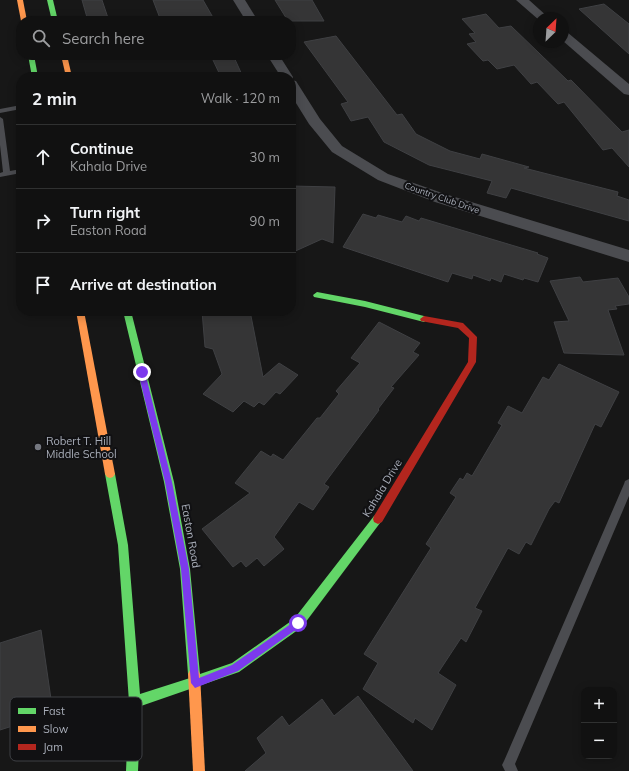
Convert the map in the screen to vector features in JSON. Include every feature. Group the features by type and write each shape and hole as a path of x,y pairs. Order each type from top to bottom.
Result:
{"main road":[{"path":"20,0 23,16"},
{"path":"50,0 54,16"},
{"path":"32,60 34,72"},
{"path":"65,60 68,72"},
{"name":"Kahala Drive","path":"142,700 195,683 235,668 298,623 374,525 472,362 473,337 460,325 418,318 365,304 317,295"},
{"path":"81,316 123,545 135,697"},
{"name":"Easton Road","path":"128,316 168,482 185,569 195,683 199,771"},
{"path":"132,761 132,771"}],"street":[{"path":"239,0 249,16"},
{"path":"522,0 536,12"},
{"path":"569,40 629,92"},
{"path":"276,60 284,72"},
{"name":"Country Club Drive","path":"296,92 314,121 337,150 383,177 440,198 629,256"}],"lane":[{"path":"0,111 16,108"},
{"path":"0,120 3,174 16,172"},
{"path":"512,771 508,765 628,488"}],"building":[{"path":"82,0 102,0 107,16 87,16"},
{"path":"153,0 203,0 212,16 159,16"},
{"path":"275,0 312,0 324,21 296,21 296,16 285,16"},
{"path":"604,4 629,24 629,54 579,9"},
{"path":"486,14 499,28 511,26 568,81 571,80 622,132 629,130 629,167 612,148 603,150 564,102 558,104 537,82 531,84 514,65 497,69 488,60 483,61 467,44 476,42 469,34 475,33 462,19"},
{"path":"336,36 397,115 402,114 416,134 450,151 480,159 482,154 529,167 524,168 618,192 617,196 629,200 629,221 511,188 506,198 487,193 492,181 429,165 384,142 368,117 351,121 341,104 348,102 304,42"},
{"path":"213,60 235,60 241,72 219,72"},
{"path":"296,186 335,187 333,243 322,239 296,251"},
{"path":"363,214 376,218 378,215 402,222 406,216 419,221 421,218 538,253 537,254 548,258 538,282 524,278 523,280 504,274 501,282 491,278 490,281 473,275 472,279 452,273 448,282 343,247"},
{"path":"580,277 583,282 618,278 629,297 629,304 615,306 617,309 608,310 624,355 564,353 554,322 569,321 550,281"},
{"path":"202,316 251,316 263,377 279,363 298,375 280,394 276,392 264,405 259,402 254,407 244,401 233,412 203,394 222,374 213,349 205,347"},
{"path":"379,322 420,343 413,352 419,355 391,387 394,388 378,409 379,410 324,484 329,487 313,510 299,502 274,537 284,549 264,566 257,558 246,567 241,561 233,567 202,529 250,493 235,483 261,451 271,457 273,454 283,460 317,418 320,418 339,394 336,391 360,363 351,358"},
{"path":"559,364 619,392 601,427 595,424 559,503 555,501 549,509 531,545 526,542 519,554 508,548 475,608 482,611 466,642 461,638 438,673 456,685 432,730 415,718 413,723 363,689 378,663 364,654 431,548 426,544 456,497 450,493 460,478 463,480 467,473 472,476 502,425 498,423 508,406 522,413 543,377 549,380"},
{"path":"41,630 51,697 10,697 10,727 0,730 0,643"},
{"path":"358,696 413,771 245,771 266,753 257,738 282,716 289,726 322,699 334,716"}],"traffic: fast":[{"path":"50,0 54,16"},
{"path":"32,60 34,72"},
{"path":"317,295 365,304 424,319"},
{"path":"128,316 169,482 185,569 194,674"},
{"path":"110,474 123,545 135,697"},
{"path":"142,700 235,668 298,623 378,519"},
{"path":"132,761 132,771"}],"traffic: slow":[{"path":"20,0 23,16"},
{"path":"65,60 68,72"},
{"path":"81,316 110,474"},
{"path":"194,674 199,771"}],"traffic: jam":[{"path":"378,519 472,362 473,337 460,325 424,319"}],"place":[{"name":"Robert T. Hill Middle School","path":"38,447"}],"route":[{"path":"142,372 168,482 185,569 195,683 235,668 298,623"}]}
